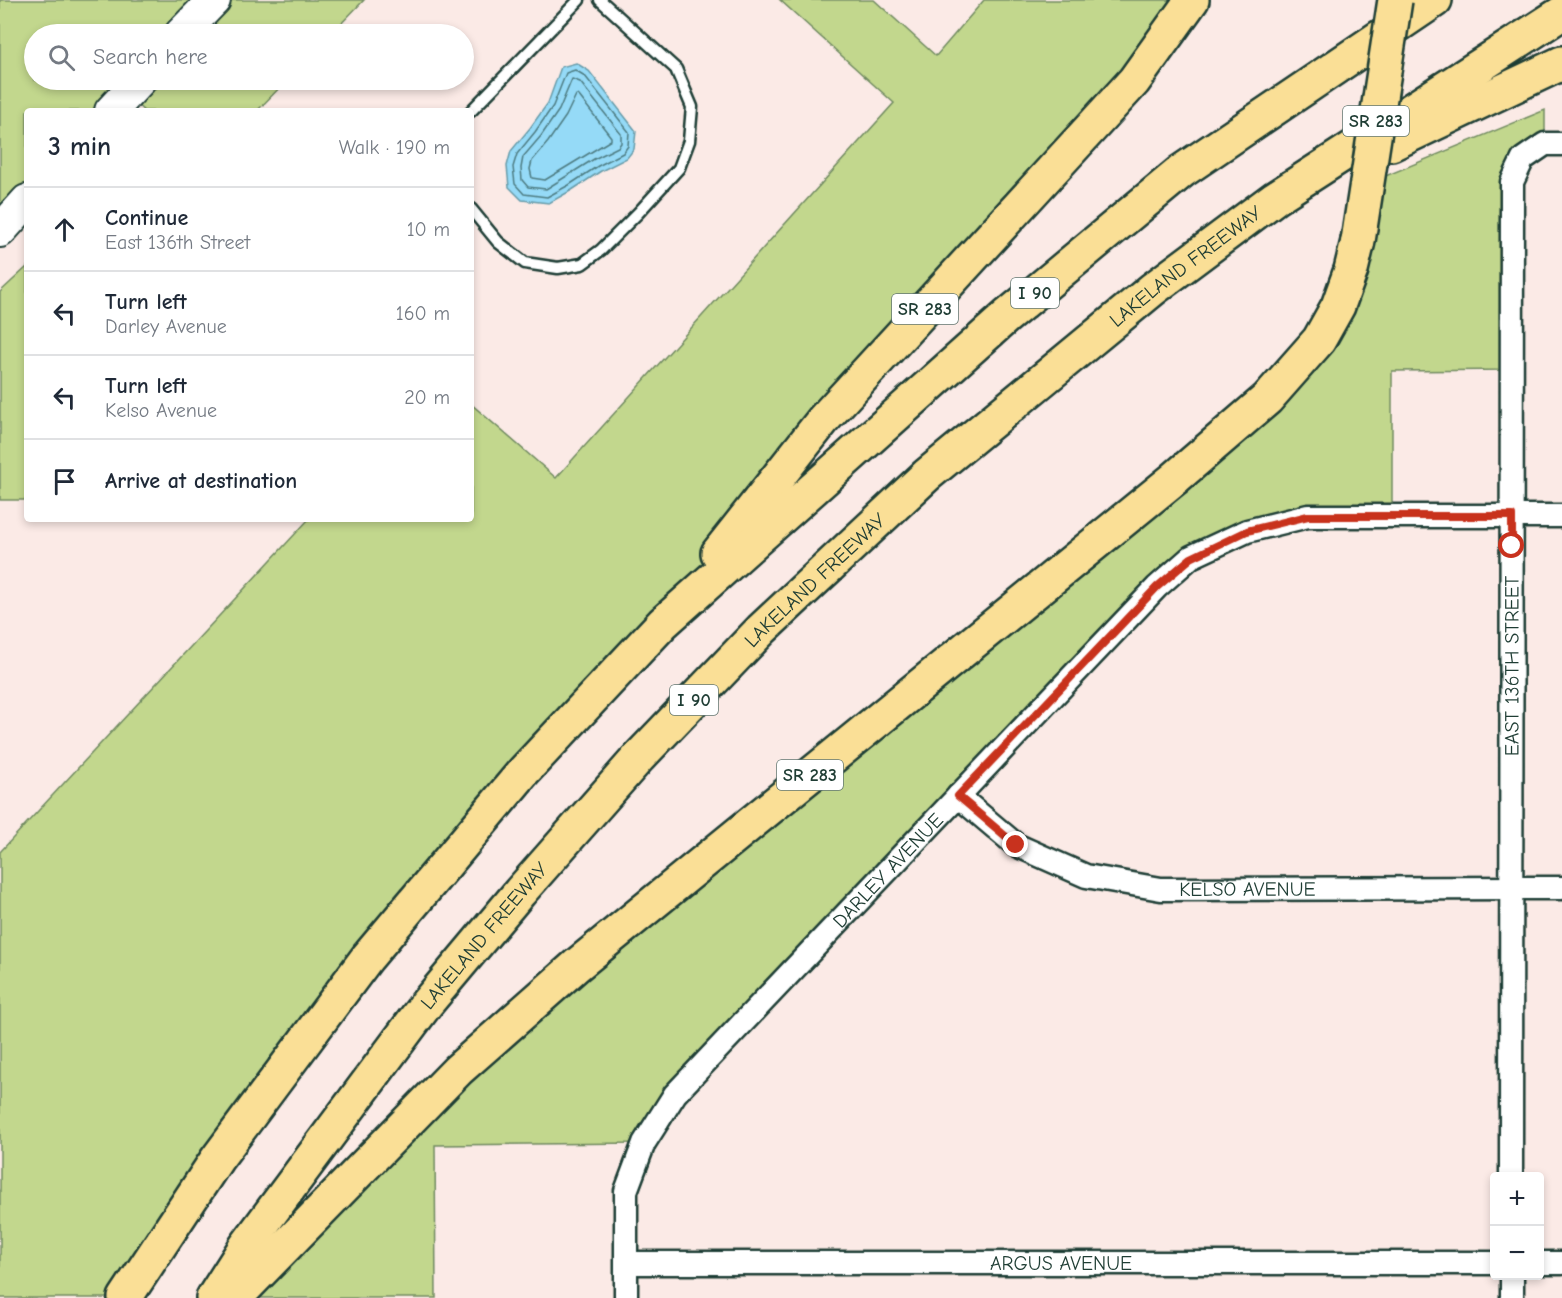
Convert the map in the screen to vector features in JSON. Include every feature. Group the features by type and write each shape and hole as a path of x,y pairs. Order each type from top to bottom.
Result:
{"highway":[{"name":"SR 283","path":"663,622 823,420 1134,81 1192,0"},
{"name":"SR 283","path":"235,1298 458,1070 534,1003 614,935 1174,479 1267,399 1319,340 1338,306 1351,270 1358,241 1395,0"},
{"name":"I 90","path":"125,1298 217,1159 367,958 524,771 663,622 1007,316 1182,171 1435,0"},
{"name":"LAKELAND FREEWAY","path":"213,1298 246,1246 427,1003 520,892 639,757 762,629 927,475 1153,289 1275,198 1562,13"},
{"path":"1275,198 1562,63"}],"street":[{"path":"191,24 214,0"},
{"path":"114,108 131,90"},
{"name":"EAST 136TH STREET","path":"1512,1172 1512,182 1523,159 1545,144 1562,144"},
{"path":"0,231 24,204"},
{"name":"DARLEY AVENUE","path":"626,1298 626,1191 644,1143 675,1094 1157,587 1191,558 1247,531 1308,516 1562,516"},
{"name":"KELSO AVENUE","path":"958,796 1016,845 1086,876 1161,889 1562,888"},
{"name":"ARGUS AVENUE","path":"627,1263 1490,1263"},
{"path":"1544,1263 1562,1263"},
{"path":"1512,1280 1512,1298"}],"lane":[{"path":"474,108 579,0"},
{"path":"474,213 498,242 525,263 558,268 582,264 601,250 679,168 689,141 692,107 676,69 600,0"}],"green space":[{"path":"0,0 364,0 341,24 24,24 24,90 277,90 260,108 141,108 126,95 114,108 24,108 24,205 0,231"},
{"path":"780,0 874,0 936,56 984,0 1192,0 663,622 524,771 125,1298 0,1298 0,852 306,522 474,522 474,407 556,478 894,103"},
{"path":"1545,110 1545,144 1523,159 1512,370 1392,371 1392,516 1308,516 1191,558 644,1143 435,1145 436,1298 235,1298 346,1183 1319,340 1366,184"},
{"path":"24,270 24,500 0,500 0,292"}],"water":[{"path":"576,63 589,71 636,131 634,149 627,158 549,203 522,200 509,187 507,166 511,151 548,103 561,67"}],"route":[{"path":"1016,845 958,796 1157,587 1191,558 1247,531 1308,516 1512,516 1512,546"}]}
